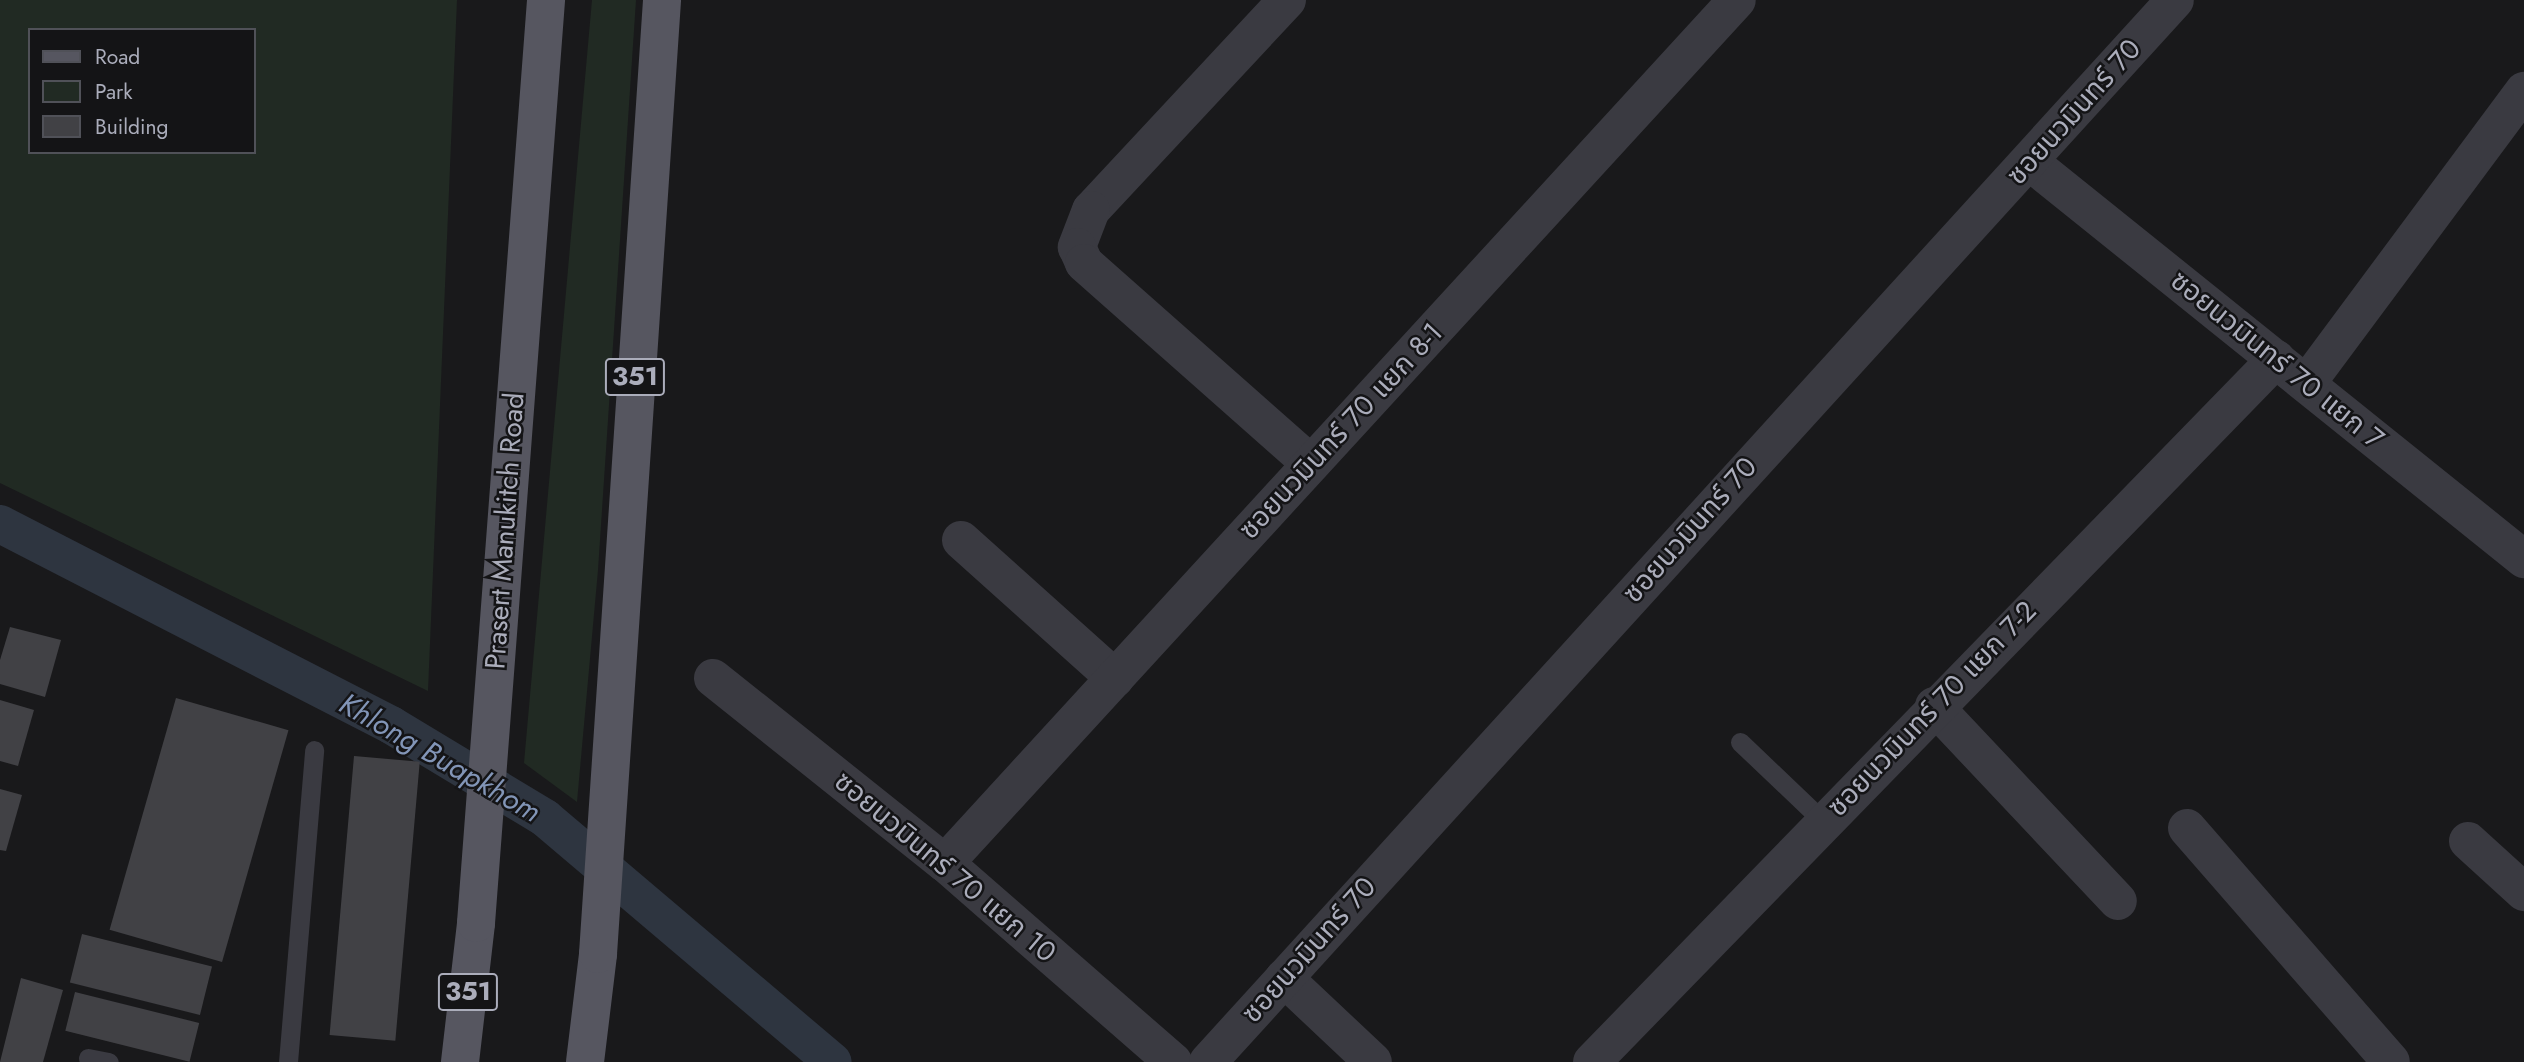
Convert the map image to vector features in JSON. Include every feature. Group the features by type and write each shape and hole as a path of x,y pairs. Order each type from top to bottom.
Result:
{"main road":[{"name":"Prasert Manukitch Road","path":"460,1062 476,923 546,0"},
{"name":"351","path":"585,1062 598,954 609,754 662,0"}],"street":[{"path":"1287,0 1091,210 1077,247 1084,262 1311,464"},
{"name":"ซอยนวมินทร์ 70 แยก 8-1","path":"945,863 1738,0"},
{"name":"ซอยนวมินทร์ 70","path":"1208,1062 2175,0"},
{"path":"2306,383 2524,91"},
{"name":"ซอยนวมินทร์ 70 แยก 7","path":"2030,162 2524,559"},
{"name":"ซอยนวมินทร์ 70 แยก 7-2","path":"1592,1062 1934,706 2276,359"},
{"path":"961,540 1115,677"},
{"name":"ซอยนวมินทร์ 70 แยก 10","path":"713,678 945,863 1173,1062"},
{"path":"1934,706 2118,901"},
{"path":"2187,828 2391,1062"},
{"path":"2468,841 2524,892"},
{"path":"1284,978 1373,1062"}],"lane":[{"path":"1740,741 1823,821"},
{"path":"288,1062 314,750"},
{"path":"88,1058 109,1062"}],"green space":[{"path":"0,0 457,0 428,691 0,483"},
{"path":"592,0 636,0 598,570 577,802 524,763"}],"building":[{"path":"10,627 61,640 45,697 0,684 0,660"},
{"path":"176,698 288,730 222,962 110,930"},
{"path":"0,700 34,710 18,766 0,761"},
{"path":"354,756 420,762 395,1041 330,1035"},
{"path":"0,789 22,795 6,851 0,850"},
{"path":"82,934 212,966 200,1015 70,983"},
{"path":"21,978 63,990 43,1062 0,1062"},
{"path":"75,992 199,1023 190,1062 65,1031"}],"waterway":[{"name":"Khlong Buapkhom","path":"0,524 391,725 545,818 833,1062"}]}
